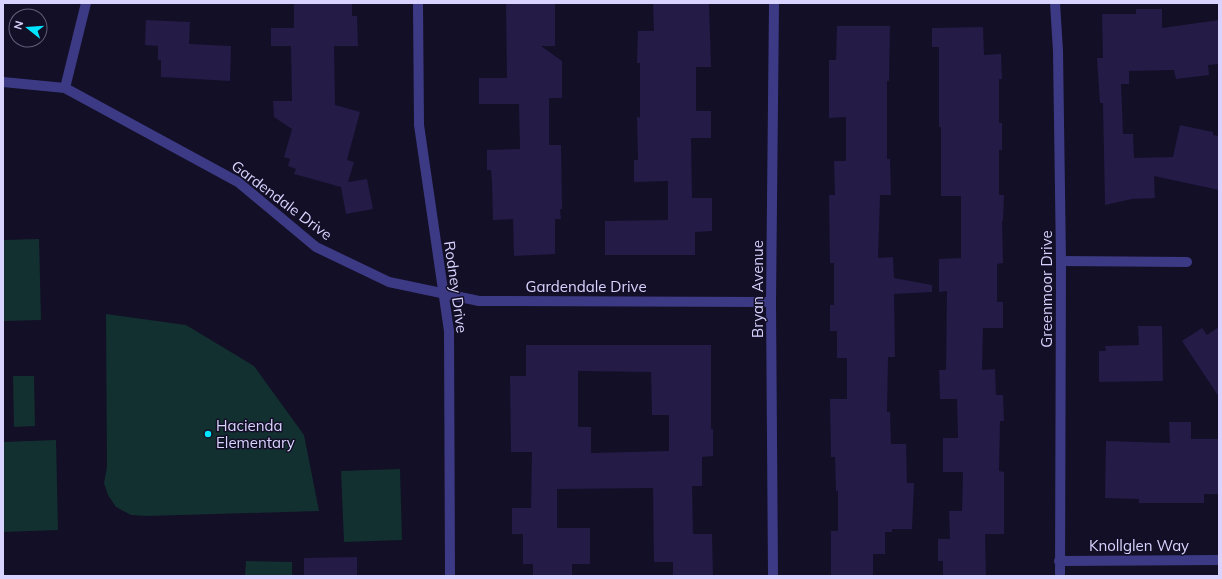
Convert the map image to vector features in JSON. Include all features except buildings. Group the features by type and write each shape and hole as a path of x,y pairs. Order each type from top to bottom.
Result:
{"street":[{"path":"65,88 86,3"},
{"name":"Rodney Drive","path":"418,3 419,125 449,331 450,576"},
{"name":"Bryan Avenue","path":"773,576 771,302 774,3"},
{"name":"Greenmoor Drive","path":"1055,3 1058,51 1061,262 1060,576"},
{"name":"Gardendale Drive","path":"3,82 65,88 238,182 316,247 389,282 478,300 771,302"},
{"path":"1061,262 1187,262"},
{"name":"Knollglen Way","path":"1060,561 1219,560"}],"green space":[{"path":"39,239 41,320 3,321 3,240"},
{"path":"106,314 186,325 254,366 304,435 319,511 147,516 131,515 116,507 108,495 104,483 107,467"},
{"path":"13,376 34,376 35,426 14,427"},
{"path":"56,440 58,530 3,532 3,442"},
{"path":"400,469 402,540 344,542 341,471"},
{"path":"246,561 292,562 292,576 245,576"}],"place":[{"name":"Hacienda Elementary","path":"208,434"}]}
